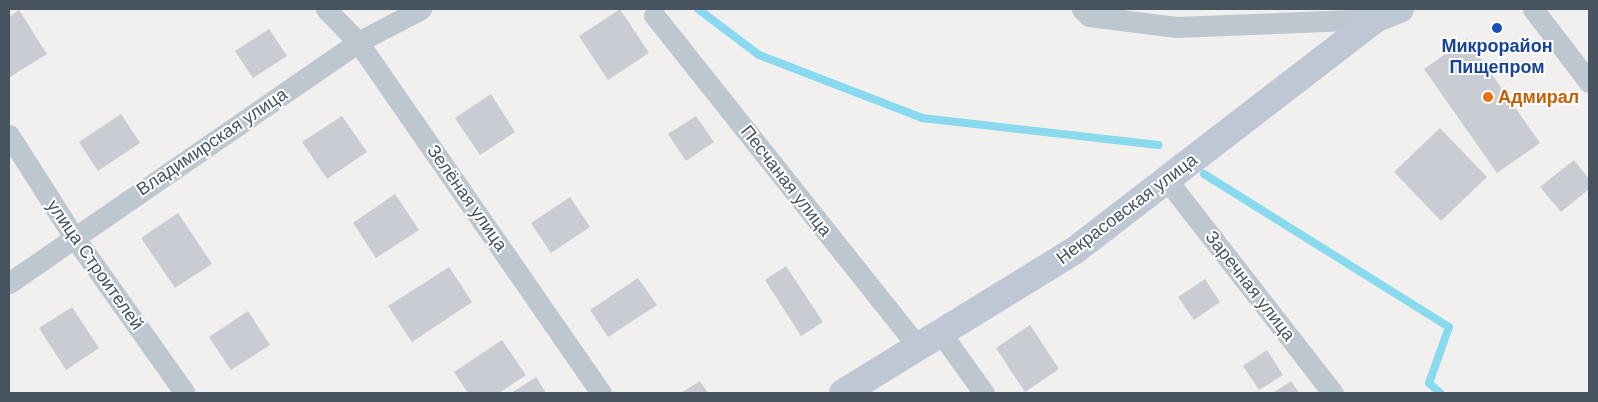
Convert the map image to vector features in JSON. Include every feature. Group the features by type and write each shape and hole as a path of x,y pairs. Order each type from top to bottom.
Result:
{"street":[{"name":"Зелёная улица","path":"326,9 358,42 601,393"},
{"name":"Владимирская улица","path":"9,283 358,42 421,9"},
{"path":"1082,9 1089,16 1176,27 1375,19"},
{"name":"Некрасовская улица","path":"843,393 1074,251 1375,19 1400,9"},
{"path":"1533,9 1589,82"},
{"name":"Песчаная улица","path":"654,15 917,346"},
{"name":"улица Строителей","path":"9,135 74,237 185,393"},
{"name":"Заречная улица","path":"1167,180 1333,393"},
{"path":"940,332 984,393"}],"building":[{"path":"620,9 649,53 608,80 579,36"},
{"path":"19,10 47,54 10,77 9,17"},
{"path":"269,29 287,56 253,78 235,51"},
{"path":"1467,39 1540,143 1497,173 1424,69"},
{"path":"491,94 515,132 480,155 455,118"},
{"path":"121,114 140,143 98,171 79,142"},
{"path":"342,116 367,152 327,179 302,142"},
{"path":"696,116 714,142 686,161 668,134"},
{"path":"1440,128 1487,177 1441,221 1394,172"},
{"path":"1574,160 1589,179 1589,189 1561,212 1540,187"},
{"path":"395,194 419,230 376,258 353,223"},
{"path":"570,197 590,227 551,253 531,223"},
{"path":"178,213 212,264 175,288 141,238"},
{"path":"786,266 823,322 801,336 765,280"},
{"path":"449,267 472,302 412,342 388,306"},
{"path":"638,278 657,305 608,337 590,310"},
{"path":"1205,279 1220,302 1194,320 1178,297"},
{"path":"72,307 99,348 66,370 39,328"},
{"path":"248,311 270,345 231,370 209,337"},
{"path":"1030,325 1059,369 1025,392 996,348"},
{"path":"502,340 526,375 499,393 468,393 454,372"},
{"path":"1267,350 1283,375 1259,390 1243,366"},
{"path":"536,377 546,393 511,393"},
{"path":"700,381 708,393 681,393"},
{"path":"1291,381 1299,393 1273,393"}],"waterway":[{"path":"698,9 759,55 922,118 1158,145"},
{"path":"1204,174 1449,327 1429,383 1440,393"}],"place":[{"name":"Микрорайон Пищепром","path":"1497,28"},
{"name":"Адмирал","path":"1488,97"}]}
